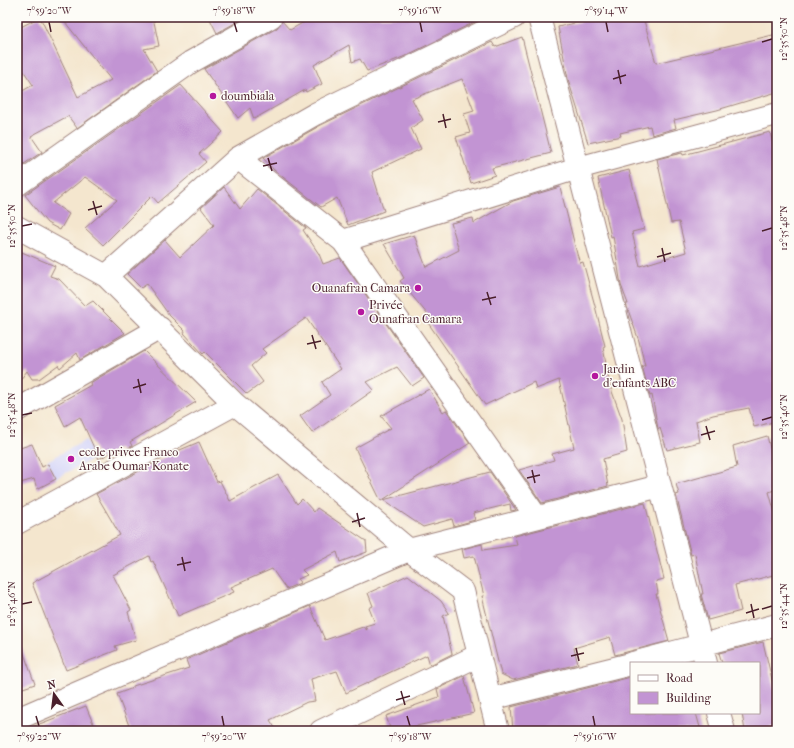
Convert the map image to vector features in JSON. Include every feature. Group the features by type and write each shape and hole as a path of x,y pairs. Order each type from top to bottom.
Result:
{"street":[{"path":"17,185 191,62 271,17"},
{"path":"106,276 238,158 315,114 514,17"},
{"path":"539,17 704,654"},
{"path":"343,241 578,168 776,117"},
{"path":"238,158 343,241 536,516"},
{"path":"17,227 106,276 160,328 234,404 409,550 463,591 498,731"},
{"path":"17,410 160,328"},
{"path":"17,523 234,404"},
{"path":"17,719 409,550 536,516 660,486"},
{"path":"640,662 704,654 777,625"},
{"path":"321,731 479,655"},
{"path":"490,699 630,664"},
{"path":"719,714 724,731"}],"shaded area":[{"name":"ecole privee Franco Arabe Oumar Konate","path":"86,440 95,458 56,478 47,461"}],"building":[{"path":"40,17 78,97 111,80 61,17 153,17 159,46 144,49 157,71 77,128 68,116 31,136 42,152 24,164 17,156 17,94 33,85 17,61 17,29"},
{"path":"209,17 246,17 217,33"},
{"path":"313,17 480,17 481,19 403,57 367,71 360,59 352,62 349,45 314,65 322,84 306,92 305,90 254,119 250,108 238,118 204,69 277,28 282,21 290,30"},
{"path":"599,17 643,17 656,63 777,34 777,92 717,110 674,120 676,128 652,135 650,126 620,133 621,136 588,143 568,79 558,27"},
{"path":"522,37 551,153 492,168 495,175 471,183 456,137 470,133 464,114 474,111 462,79 412,99 423,120 411,128 421,149 372,172 384,211 348,225 337,198 321,207 274,170 263,158 321,125 492,42 495,47"},
{"path":"181,85 223,132 199,154 206,162 158,203 152,196 103,245 85,228 117,200 85,177 53,203 69,214 60,230 47,223 25,195"},
{"path":"770,132 777,161 777,421 754,427 749,408 713,415 696,421 700,442 667,450 660,428 658,429 652,395 650,396 642,366 645,366 639,341 621,285 613,236 611,237 598,178 629,170 644,229 632,232 640,266 686,252 679,222 671,223 657,159 682,153 683,155"},
{"path":"224,187 240,209 257,189 306,228 303,230 319,254 323,264 340,258 424,378 412,386 397,367 367,382 374,390 312,433 300,416 330,395 322,382 341,369 306,318 262,349 266,353 251,366 263,382 247,394 205,352 203,354 184,333 185,331 169,315 147,284 141,288 127,274 165,240 180,257 214,225 201,208"},
{"path":"560,187 577,254 580,263 583,262 595,306 605,346 603,347 610,386 622,419 627,452 603,459 608,486 542,503 519,470 554,460 552,454 574,448 559,380 536,389 534,382 485,405 424,317 428,315 400,281 404,278 384,244 414,235 426,267 459,250 451,223 473,218 474,223 513,201"},
{"path":"17,250 55,266 50,276 59,279 85,306 93,301 125,333 80,360 77,353 60,368 58,365 39,379 32,379 27,371 17,384"},
{"path":"144,351 196,402 130,442 132,446 121,452 119,448 99,459 80,417 65,426 55,405 91,385 90,383"},
{"path":"429,389 443,412 446,410 470,443 381,501 355,448 391,428 381,416"},
{"path":"767,436 777,476 777,489 769,492 777,520 777,574 735,585 741,611 708,620 701,594 703,594 695,554 691,555 676,495 679,494 676,484 737,467 733,446"},
{"path":"199,442 217,482 220,481 230,501 278,475 297,504 302,499 314,512 317,508 366,541 367,552 340,562 337,552 302,570 307,575 298,579 300,583 286,589 272,569 231,587 234,592 178,616 153,561 151,562 149,556 113,575 131,610 128,612 136,640 115,646 117,650 66,670 32,583 120,535 96,494 175,452"},
{"path":"32,444 42,467 48,464 56,479 37,489 34,479 17,484 17,449"},
{"path":"490,472 516,510 511,511 510,504 473,513 475,520 454,526 452,519 423,527 383,500"},
{"path":"645,503 664,579 656,581 658,594 656,594 669,641 615,655 610,637 574,648 578,664 513,680 501,674 474,556 464,558 462,549 482,544 483,550 517,545 515,536"},
{"path":"408,575 441,601 449,613 443,616 452,654 430,665 427,655 346,693 337,671 311,679 315,701 307,702 270,720 277,731 131,731 117,694 133,688 133,686 189,668 186,660 310,606 325,640 363,627 367,630 365,626 375,623 369,608 373,606 368,593"},
{"path":"17,640 19,640 35,684 17,690"},
{"path":"763,642 777,701 777,725 753,731 745,731 742,714 760,714 760,662 722,662 719,653"},
{"path":"464,676 474,713 408,728 402,731 391,731 386,716 439,697 437,689"},
{"path":"630,677 630,714 696,714 701,731 513,731 511,707"},
{"path":"86,706 96,731 24,731 24,730"}],"place":[{"name":"doumbiala","path":"213,96"},
{"name":"Ouanafran Camara","path":"418,288"},
{"name":"Privée Ounafran Camara","path":"361,312"},
{"name":"Jardin d'enfants ABC","path":"595,376"},
{"name":"ecole privee Franco Arabe Oumar Konate","path":"71,459"}]}
